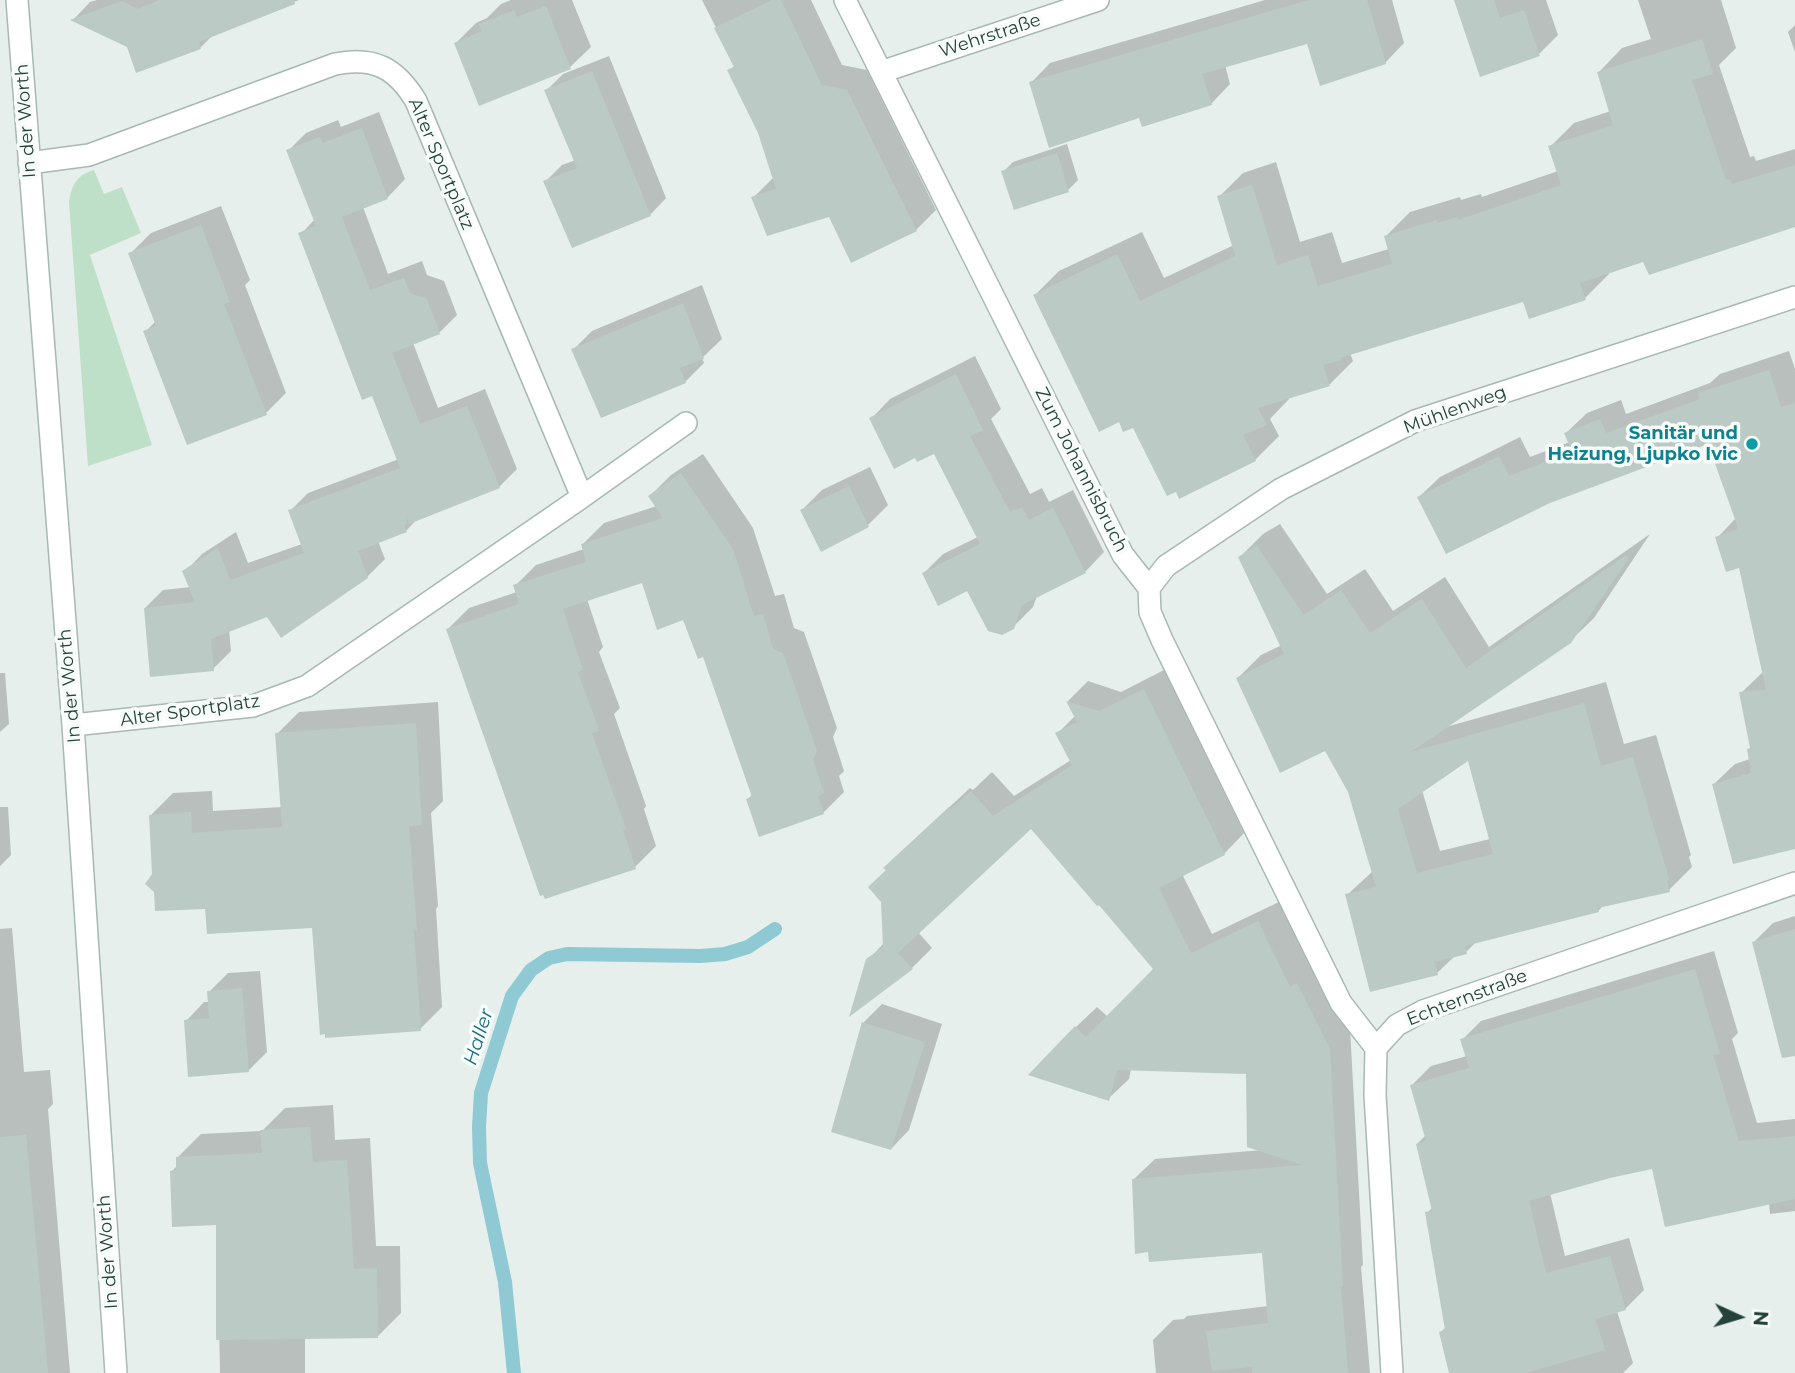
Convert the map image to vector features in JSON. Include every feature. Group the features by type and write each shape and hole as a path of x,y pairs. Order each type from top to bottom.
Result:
{"street":[{"name":"In der Worth","path":"17,0 73,725 116,1373"},
{"name":"Zum Johannisbruch","path":"845,0 1123,555 1149,588 1150,612 1162,640 1341,1003 1376,1048"},
{"name":"Wehrstraße","path":"881,72 1098,0"},
{"name":"Alter Sportplatz","path":"29,163 89,155 335,64 366,62 381,66 396,75 416,101 582,497"},
{"name":"Mühlenweg","path":"1149,588 1166,566 1281,489 1415,421 1795,297"},
{"name":"Alter Sportplatz","path":"73,725 253,706 307,686 686,424"},
{"name":"Echternstraße","path":"1376,1048 1397,1025 1423,1011 1795,883"},
{"path":"1376,1048 1375,1095 1392,1373"}],"green space":[{"path":"94,170 104,194 122,187 141,233 90,255 152,445 88,466 69,202 76,181"}],"building":[{"path":"160,0 294,0 295,4 199,42 201,49 136,73 127,47 70,20 122,1 138,9"},
{"path":"772,0 781,0 822,85 847,90 917,231 851,263 829,217 767,236 751,197 776,189 758,133 727,70 734,67 714,28"},
{"path":"1308,0 1367,0 1386,64 1320,86 1307,44 1202,74 1212,105 1142,127 1139,118 1049,148 1029,82"},
{"path":"1454,0 1494,0 1500,18 1524,10 1540,56 1480,77"},
{"path":"546,6 571,69 479,106 454,43 482,31 479,24 514,10 517,17"},
{"path":"1702,39 1713,74 1692,80 1726,180 1730,179 1732,184 1795,165 1795,227 1649,275 1643,262 1580,283 1586,300 1529,319 1523,302 1323,365 1330,386 1258,408 1267,425 1243,435 1256,461 1179,499 1176,492 1167,496 1133,428 1123,432 1119,422 1099,432 1033,295 1117,254 1140,301 1235,256 1217,196 1252,185 1277,265 1308,255 1318,286 1392,264 1384,236 1437,220 1437,223 1457,217 1458,220 1561,185 1548,146 1613,125 1597,72"},
{"path":"592,71 651,216 572,248 543,181 577,168 544,90"},
{"path":"362,128 388,199 342,217 370,290 404,278 410,293 427,299 440,334 392,353 420,424 467,406 500,488 409,524 407,517 407,524 404,526 407,532 358,551 368,578 281,638 267,617 211,639 214,671 150,677 144,608 195,602 182,571 218,548 230,580 304,553 288,510 400,468 372,396 362,400 298,233 316,226 286,150 320,137 323,143"},
{"path":"1057,153 1069,192 1014,210 1001,171"},
{"path":"201,225 230,302 224,304 267,415 187,445 143,331 156,326 128,253"},
{"path":"683,303 704,359 680,368 686,383 601,418 571,349"},
{"path":"1769,370 1781,407 1795,403 1795,849 1733,864 1712,784 1751,773 1747,749 1750,748 1739,692 1766,690 1739,568 1726,572 1715,537 1737,529 1737,525 1708,444 1550,503 1446,554 1417,497 1499,456 1509,476 1572,452 1564,433 1600,419 1606,433 1700,399 1698,393"},
{"path":"956,374 983,430 970,436 1010,512 1022,507 1029,520 1053,508 1086,573 1022,605 1014,629 1002,635 988,631 967,591 938,606 922,573 980,544 934,454 917,462 915,458 894,469 869,418"},
{"path":"681,473 733,549 754,616 763,614 773,649 783,653 817,751 813,759 824,793 818,796 824,814 759,837 746,799 752,797 703,657 698,659 683,620 657,630 642,583 563,609 583,670 578,672 599,731 592,733 626,829 623,830 636,869 545,899 543,895 540,896 446,629 519,604 513,585 586,562 581,544 663,518 648,496"},
{"path":"849,486 869,527 821,552 800,510"},
{"path":"1257,546 1304,615 1341,590 1370,633 1422,599 1466,668 1626,555 1629,558 1571,643 1411,752 1584,703 1601,766 1633,757 1669,879 1670,892 1598,908 1599,912 1465,946 1467,954 1435,962 1438,975 1370,992 1345,894 1376,887 1348,792 1325,751 1280,773 1236,678 1284,654 1238,557","holes":["1468,761 1493,854 1417,873 1398,809"]},
{"path":"1144,689 1225,855 1159,888 1191,953 1258,921 1290,987 1297,983 1330,1049 1341,1287 1348,1373 1252,1373 1252,1367 1212,1371 1206,1331 1268,1323 1262,1253 1149,1262 1148,1252 1135,1254 1132,1179 1303,1165 1247,1147 1246,1074 1117,1070 1109,1101 1028,1075 1075,1026 1086,1037 1153,969 1031,829 898,953 913,969 849,1017 866,959 883,947 881,902 868,887 886,870 883,868 949,807 951,809 971,791 993,816 1072,765 1055,733 1077,722 1066,701 1099,711"},
{"path":"416,723 422,825 409,826 421,1031 325,1038 325,1034 320,1035 312,928 207,934 205,909 155,911 154,892 145,884 152,874 149,815 191,812 192,833 282,827 275,733"},
{"path":"1795,929 1795,1056 1782,1058 1752,942"},
{"path":"1695,969 1720,1054 1713,1055 1739,1141 1795,1136 1795,1199 1665,1227 1652,1169 1529,1201 1546,1273 1610,1256 1626,1310 1595,1319 1605,1350 1526,1373 1449,1373 1439,1332 1445,1330 1425,1212 1432,1211 1416,1144 1426,1141 1410,1085 1469,1068 1460,1039"},
{"path":"242,988 249,1072 188,1077 184,1020 209,1018 207,991"},
{"path":"862,1022 925,1042 891,1150 831,1132"},
{"path":"310,1127 313,1162 347,1160 354,1269 377,1268 378,1338 216,1340 216,1225 172,1227 170,1171 176,1170 176,1157 262,1153 260,1130"},
{"path":"26,1135 48,1373 0,1373 0,1137"}],"waterway":[{"name":"Haller","path":"514,1373 505,1282 480,1163 479,1127 481,1093 512,996 531,970 549,958 567,954 725,954 748,947 775,929"}],"place":[{"name":"Sanitär und Heizung, Ljupko Ivic","path":"1752,444"}]}
